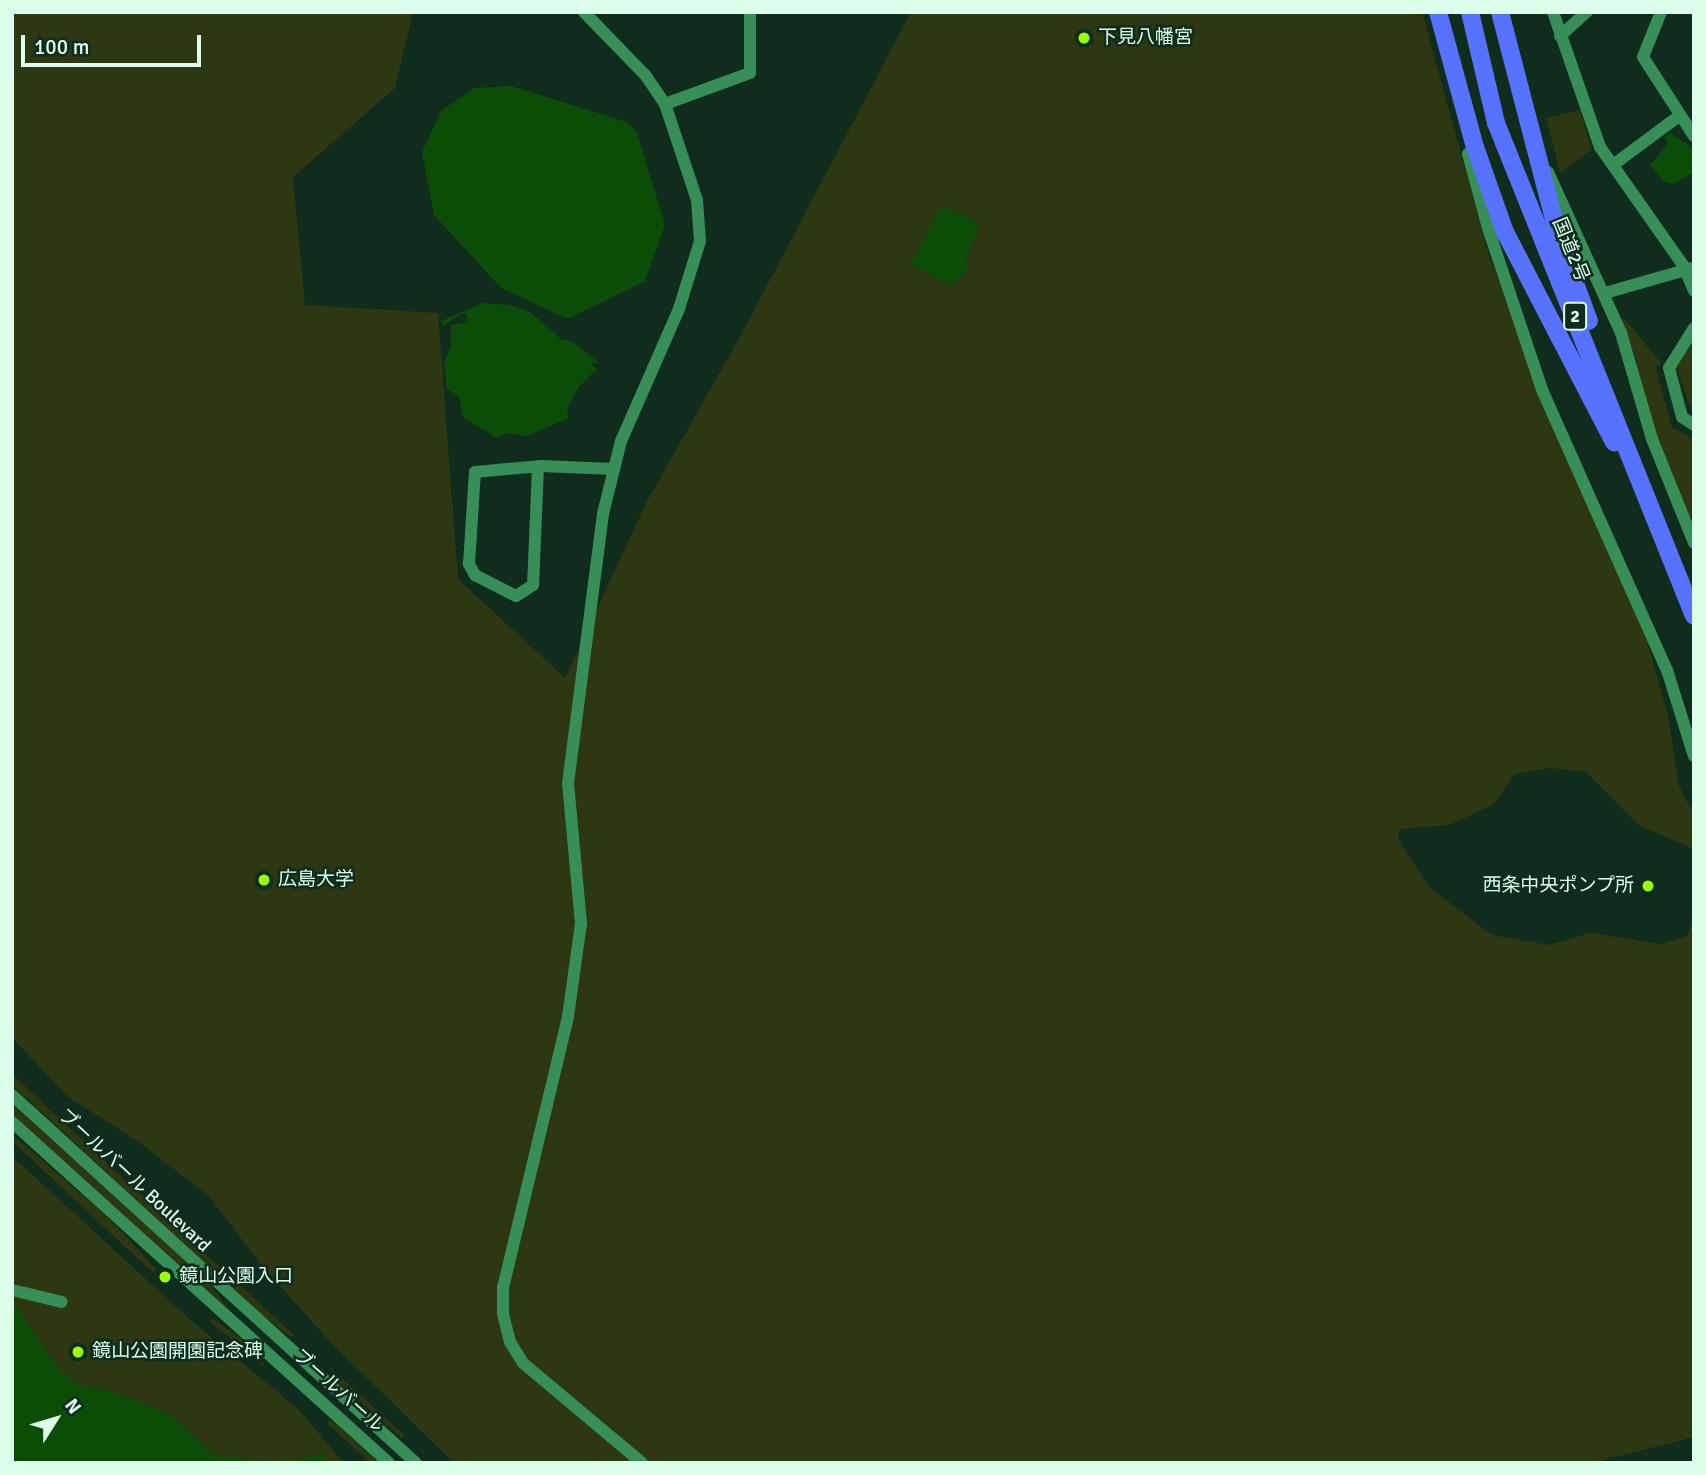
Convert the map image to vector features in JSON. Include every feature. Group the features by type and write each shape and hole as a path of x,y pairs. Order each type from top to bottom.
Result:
{"highway":[{"path":"1438,12 1475,147 1505,232 1541,307 1663,536"},
{"name":"国道2号","path":"1470,12 1496,123 1694,616"},
{"path":"1500,12 1518,90 1560,243 1663,536"}],"street":[{"path":"584,12 646,76 665,104 697,200 700,241 679,309 621,441 603,514 571,738 568,783 581,923 568,1017 503,1287 503,1314 510,1342 523,1363 642,1463"},
{"path":"665,104 750,73 750,12"},
{"path":"1553,12 1600,147 1690,269 1694,291"},
{"path":"1560,36 1587,12"},
{"path":"1661,12 1643,57 1694,136"},
{"path":"1518,90 1541,157 1621,332 1651,439 1694,543"},
{"path":"1613,165 1679,116"},
{"path":"1475,147 1468,154 1485,215 1543,392 1667,670 1694,756"},
{"path":"1605,293 1690,269"},
{"path":"1694,328 1669,368 1682,417 1694,425"},
{"path":"538,467 533,585 516,596 475,575 469,564 475,472 538,467 614,469"},
{"name":"ブールバール Boulevard","path":"12,1095 416,1463"},
{"name":"ブールバール","path":"12,1122 389,1463"},
{"path":"12,1290 62,1302"}],"shaded area":[{"path":"12,12 413,12 395,88 293,177 305,305 438,313 458,579 565,678 647,501 741,335 911,12 1422,12 1489,256 1649,647 1668,716 1679,786 1694,815 1694,849 1638,825 1586,772 1551,768 1515,774 1493,805 1449,825 1400,829 1398,839 1430,888 1492,935 1549,945 1590,933 1661,944 1687,936 1694,915 1694,1437 1592,1463 454,1463 332,1344 258,1261 208,1195 136,1140 68,1097 12,1038"},
{"path":"511,86 627,122 637,132 665,225 645,281 568,319 501,288 434,215 422,152 441,111 474,88"},
{"path":"1580,110 1592,150 1560,173 1546,118"},
{"path":"1670,133 1694,149 1694,172 1674,184 1663,181 1650,165 1668,144 1665,137"},
{"path":"946,207 980,225 966,258 967,269 951,285 911,265 939,210"},
{"path":"483,303 510,305 530,312 561,339 571,341 599,362 590,364 597,368 578,388 567,409 569,418 527,436 507,433 497,438 463,417 459,397 447,389 444,363 451,346 451,325 467,322 467,316 463,313 443,326 441,321"},
{"path":"1624,318 1662,364 1655,366 1672,427 1694,440 1694,514 1688,518 1667,473 1633,369 1637,362 1621,319"},
{"path":"1694,341 1694,417 1676,368"},
{"path":"12,1074 294,1335 291,1337 261,1314 12,1085"},
{"path":"12,1104 204,1278 232,1312 12,1114"},
{"path":"12,1134 111,1220 157,1270 152,1272 12,1141"},
{"path":"12,1156 186,1316 298,1409 344,1463 12,1463"},
{"path":"12,1300 59,1370 79,1385 111,1391 171,1415 215,1456 283,1462 322,1454 327,1463 12,1463"},
{"path":"212,1318 245,1341 269,1370 209,1321"},
{"path":"330,1367 404,1435 402,1438 334,1379"},
{"path":"329,1420 379,1463 370,1463 328,1424"}],"place":[{"name":"下見八幡宮","path":"1084,38"},
{"name":"広島大学","path":"264,880"},
{"name":"西条中央ポンプ所","path":"1648,886"},
{"name":"鏡山公園入口","path":"165,1277"},
{"name":"鏡山公園開園記念碑","path":"78,1352"}]}
